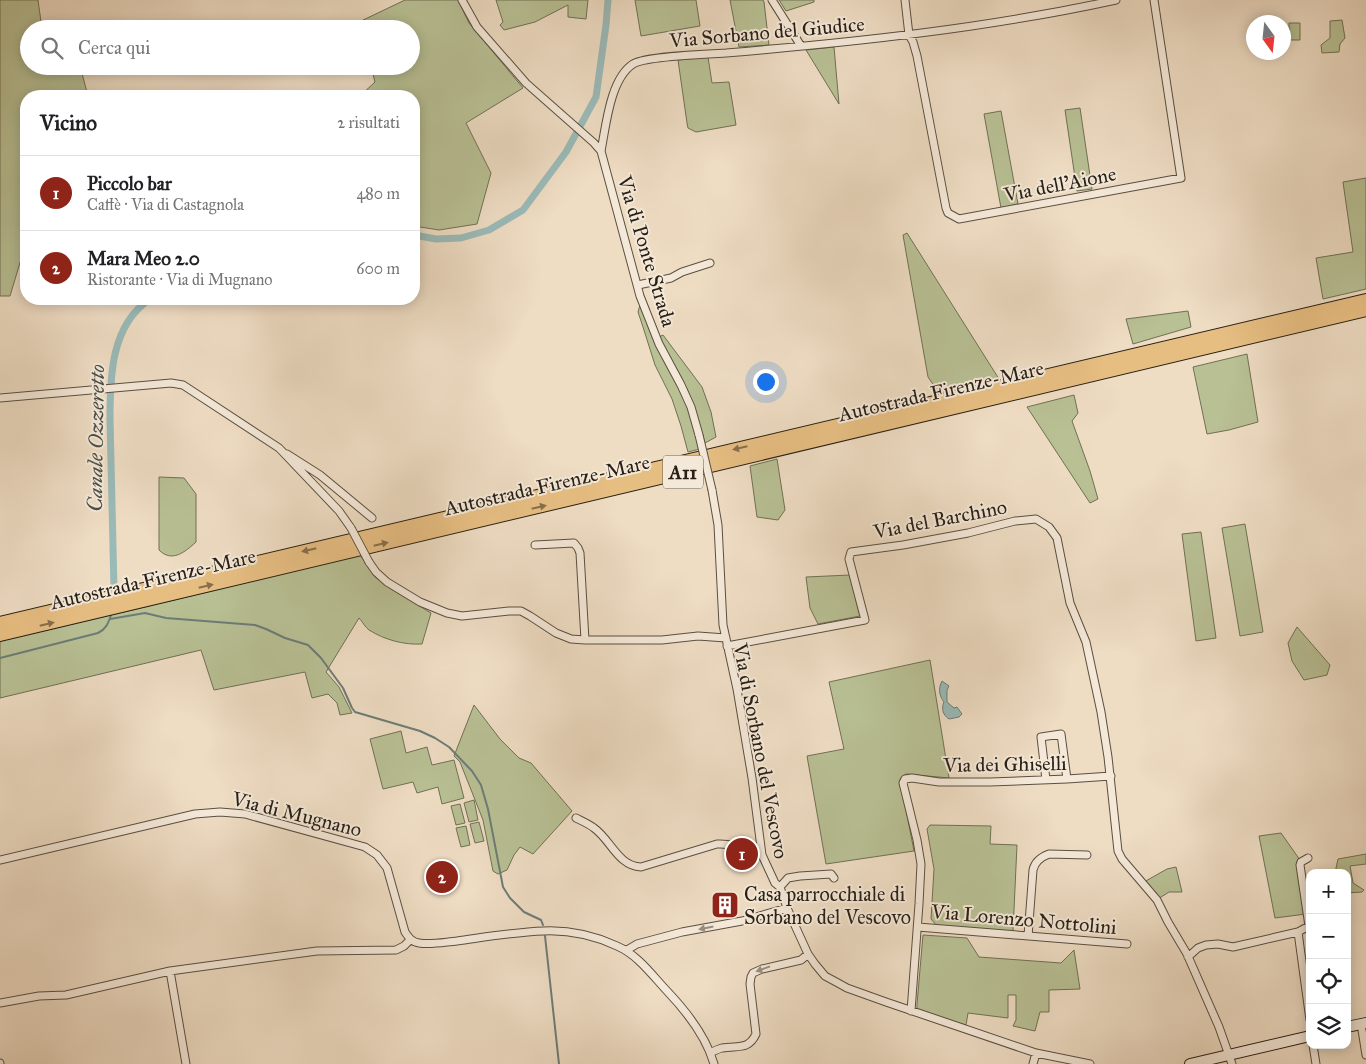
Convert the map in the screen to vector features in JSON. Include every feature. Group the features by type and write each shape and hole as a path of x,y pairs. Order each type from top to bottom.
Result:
{"highway":[{"name":"Autostrada Firenze-Mare","path":"0,623 1366,300"},
{"name":"Autostrada Firenze-Mare","path":"0,635 1366,310"}],"street":[{"path":"462,0 477,27 526,82 601,151"},
{"path":"772,0 801,46"},
{"path":"905,0 909,35"},
{"name":"Via Sorbano del Giudice","path":"601,151 609,111 618,81 627,69 635,63 644,60 909,35 982,25 1116,0"},
{"name":"Via dell'Aione","path":"909,35 917,56 946,208 948,213 959,219 1181,178 1154,0"},
{"name":"Via di Ponte Strada","path":"601,151 640,296 659,344 691,407 699,435 718,525 723,625 726,638"},
{"path":"638,286 671,278 682,272 710,263"},
{"name":"Via di Sorbano del Vescovo","path":"0,398 171,382 183,385 278,448 339,511 376,572 387,582 420,602 447,613 462,616 521,611 556,633 571,639 662,640 698,636 726,638 737,689 752,778 762,855 775,883 780,887 787,908"},
{"path":"278,448 320,475 372,518"},
{"name":"Via del Barchino","path":"727,646 865,620 849,559 851,552 903,545 1036,518 1049,527 1057,538 1070,603 1086,642 1111,776"},
{"path":"536,545 574,543 578,548 580,554 585,640"},
{"path":"1046,780 1040,737 1061,734 1067,779"},
{"path":"1111,776 1117,842 1122,859 1157,900 1188,957 1219,1027 1230,1059"},
{"name":"Via dei Ghiselli","path":"903,783 905,779 912,778 932,781 990,782 1111,776"},
{"name":"Via Lorenzo Nottolini","path":"903,783 918,840 921,864 911,1011"},
{"name":"Via di Mugnano","path":"0,860 195,814 220,812 245,814 365,847 377,855 387,868 405,932 410,940"},
{"path":"576,818 595,828 624,862 634,867 641,867 717,844 734,845 762,855"},
{"path":"1028,936 1034,864 1048,854 1087,855"},
{"path":"1188,957 1206,944 1233,947 1298,932 1309,926 1300,865 1301,862 1308,858"},
{"path":"780,887 788,878 831,874 834,878"},
{"path":"626,950 637,944 659,938 742,921 787,908 808,954 815,964 825,976 847,988 1036,1053 1090,1064"},
{"name":"Via Lorenzo Nottolini","path":"918,927 1127,944"},
{"path":"0,1003 39,996 66,995 170,971 316,951 396,950 410,940 418,943 437,943 538,931 560,931 605,941 626,950 641,962 686,1012 700,1033 714,1064"},
{"path":"1298,932 1308,1004"},
{"path":"710,1053 723,1048 746,1046 756,1034 750,984 753,973 762,969 801,960 808,954"},
{"path":"170,971 186,1064"},
{"path":"1351,1027 1364,1023 1366,1055"},
{"path":"1190,1064 1230,1059 1306,1037"},
{"path":"1314,1049 1316,1064"},
{"path":"1033,1064 1036,1053"}],"green space":[{"path":"0,0 38,0 41,20 20,20 20,75 82,75 86,90 20,90 20,263 10,296 0,296"},
{"path":"405,0 458,0 469,23 523,88 466,123 491,173 477,224 439,230 420,227 420,90 366,90 375,82 373,75 420,75 420,20 363,20"},
{"path":"496,0 588,0 586,19 568,17 568,5 535,22 504,30 500,25 503,22"},
{"path":"635,0 696,0 700,26 641,36"},
{"path":"730,0 763,0 769,45 739,47"},
{"path":"779,0 814,0 814,2 786,11"},
{"path":"1342,20 1345,38 1340,44 1339,52 1322,53 1321,45 1330,38 1330,21"},
{"path":"1291,23 1300,23 1300,40 1291,40"},
{"path":"834,47 839,104 806,50"},
{"path":"708,57 712,83 729,82 736,125 696,132 688,128 678,60"},
{"path":"1080,108 1092,189 1077,191 1065,110"},
{"path":"1001,111 1018,204 1001,208 984,114"},
{"path":"1366,178 1366,289 1323,299 1316,258 1353,252 1343,182"},
{"path":"907,233 999,379 939,393 928,377 903,235"},
{"path":"640,305 666,362 687,401 700,449 688,452 672,399 655,365 638,312"},
{"path":"1188,311 1191,327 1133,344 1126,319"},
{"path":"663,335 702,387 711,412 716,437 705,443 688,391 659,337"},
{"path":"1247,354 1258,422 1207,434 1193,367"},
{"path":"1074,395 1078,413 1072,421 1098,499 1090,503 1027,407"},
{"path":"777,459 785,510 778,520 757,517 750,466"},
{"path":"159,477 184,478 196,494 196,542 174,556 164,554 159,550"},
{"path":"1245,524 1263,632 1240,636 1222,528"},
{"path":"1201,532 1216,638 1196,641 1182,534"},
{"path":"360,555 375,577 431,613 422,644 402,643 382,637 369,630 359,618 326,672 339,687 352,713 340,715 337,703 328,694 312,698 305,672 214,690 201,650 0,698 0,641"},
{"path":"850,575 860,616 818,624 810,608 806,577"},
{"path":"1297,627 1330,665 1327,675 1304,680 1292,661 1288,643"},
{"path":"930,660 949,778 906,774 900,779 914,851 826,864 807,756 844,749 829,682"},
{"path":"474,705 500,739 519,758 531,763 572,811 533,854 520,847 507,870 498,874 493,871 483,820 460,762 454,756"},
{"path":"401,731 406,753 427,747 432,765 454,760 464,798 442,804 438,787 417,793 413,782 383,789 370,739"},
{"path":"474,800 478,820 469,822 464,803"},
{"path":"460,804 465,823 456,825 451,806"},
{"path":"479,822 484,841 475,843 470,824"},
{"path":"930,825 991,826 990,844 1017,845 1013,931 937,926 931,919 934,869 927,829"},
{"path":"466,826 470,845 461,847 456,828"},
{"path":"1281,833 1300,860 1306,914 1275,918 1259,836"},
{"path":"1366,854 1366,864 1350,866 1351,869 1336,869 1338,859"},
{"path":"1176,867 1182,892 1169,892 1158,899 1144,882 1167,869"},
{"path":"1351,872 1353,883 1364,890 1362,892 1351,893"},
{"path":"923,935 967,938 979,957 1061,963 1074,950 1080,989 1049,990 1049,1012 1040,1012 1035,1031 1013,1026 1016,1020 1016,995 1008,995 1008,1018 968,1013 966,1025 920,1011 917,1008 917,1004"}],"water":[{"path":"942,681 949,686 947,702 954,708 957,707 962,714 959,717 949,719 944,714 944,702 940,692"}],"waterway":[{"name":"Canale Ozzeretto","path":"420,236 436,239 461,238 489,230 523,210 566,152 596,97 608,0"},
{"name":"Canale Ozzeretto","path":"114,589 110,419 112,369 120,337 127,323 143,305"},
{"path":"110,619 145,613 166,618 255,625 285,638 308,645 321,658 343,688 355,712 420,731 435,738 449,747 472,771 481,785 488,809 503,887 510,898 524,912 541,920 543,925"},
{"name":"Canale Ozzeretto","path":"0,658 98,633 106,626 111,615"},
{"path":"545,936 559,1064"}],"place":[{"name":"Piccolo bar","path":"742,854"},
{"name":"Mara Meo 2.0","path":"442,877"},
{"name":"Casa parrocchiale di Sorbano del Vescovo","path":"725,905"}]}
